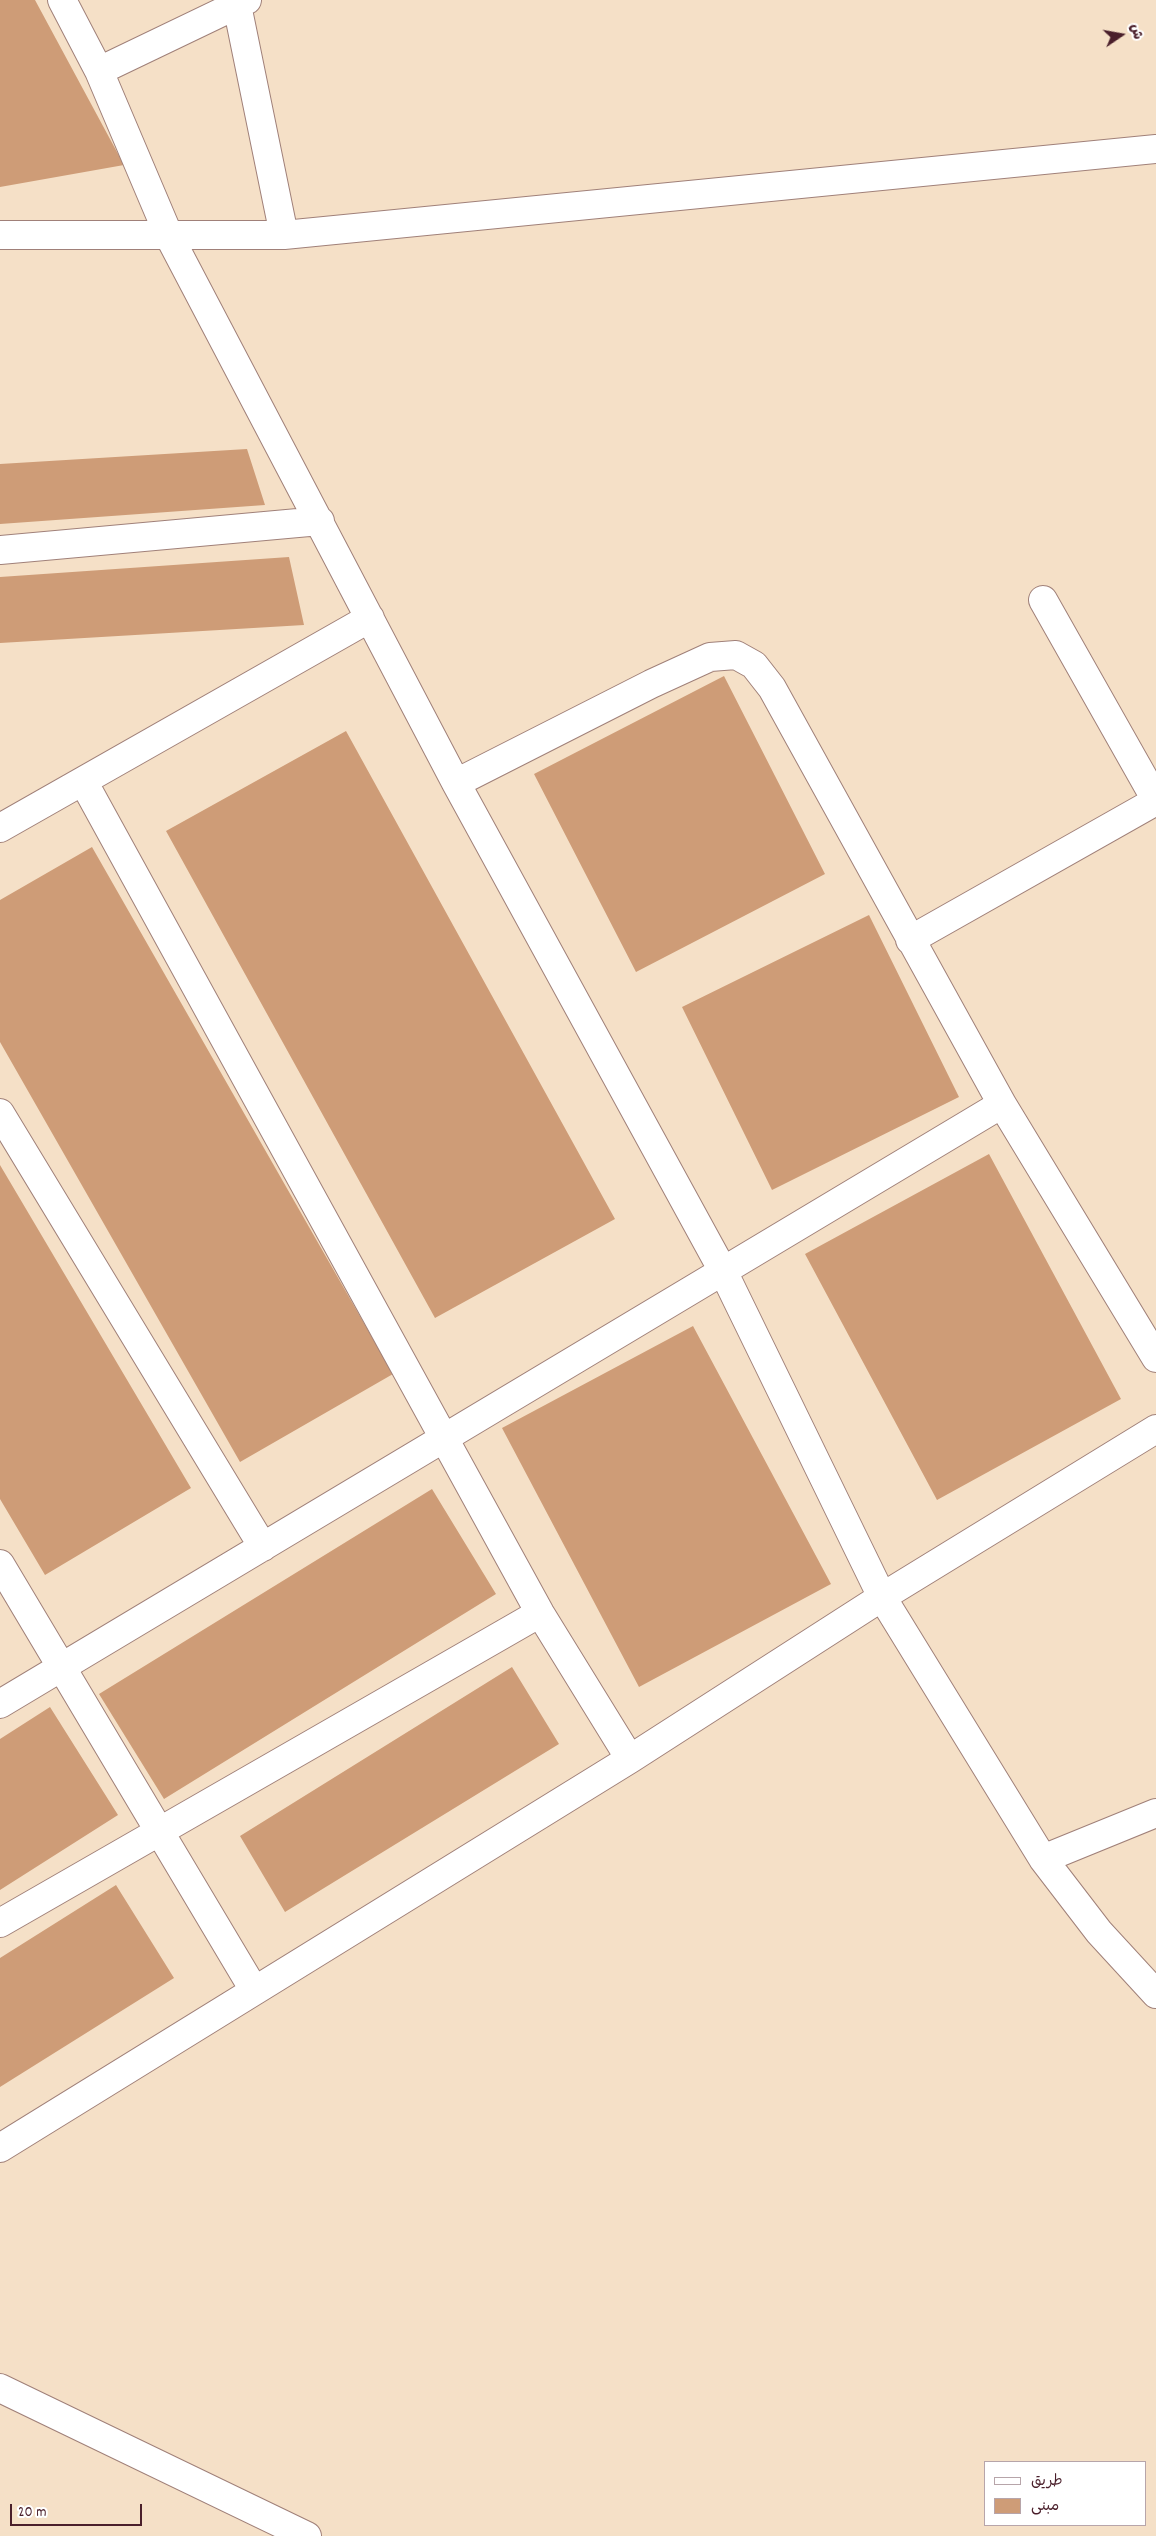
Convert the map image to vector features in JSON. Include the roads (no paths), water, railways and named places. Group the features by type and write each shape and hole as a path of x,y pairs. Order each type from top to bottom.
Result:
{"street":[{"path":"62,0 99,71 169,236 456,783 723,1271 882,1597 1043,1859 1099,1932 1156,1994"},
{"path":"99,71 242,2 284,235"},
{"path":"0,235 284,235 1156,149"},
{"path":"0,550 320,521"},
{"path":"910,940 1156,800 1043,600"},
{"path":"0,828 370,618"},
{"path":"456,783 651,684 710,657 736,655 754,665 772,688 1002,1104 1156,1358"},
{"path":"83,781 540,1613 630,1759"},
{"path":"0,1704 1002,1104"},
{"path":"0,1113 263,1547"},
{"path":"0,2148 630,1759 882,1597 1156,1429"},
{"path":"0,1564 254,1990"},
{"path":"0,1923 540,1613"},
{"path":"1043,1859 1156,1812"},
{"path":"0,2388 307,2536"}]}
